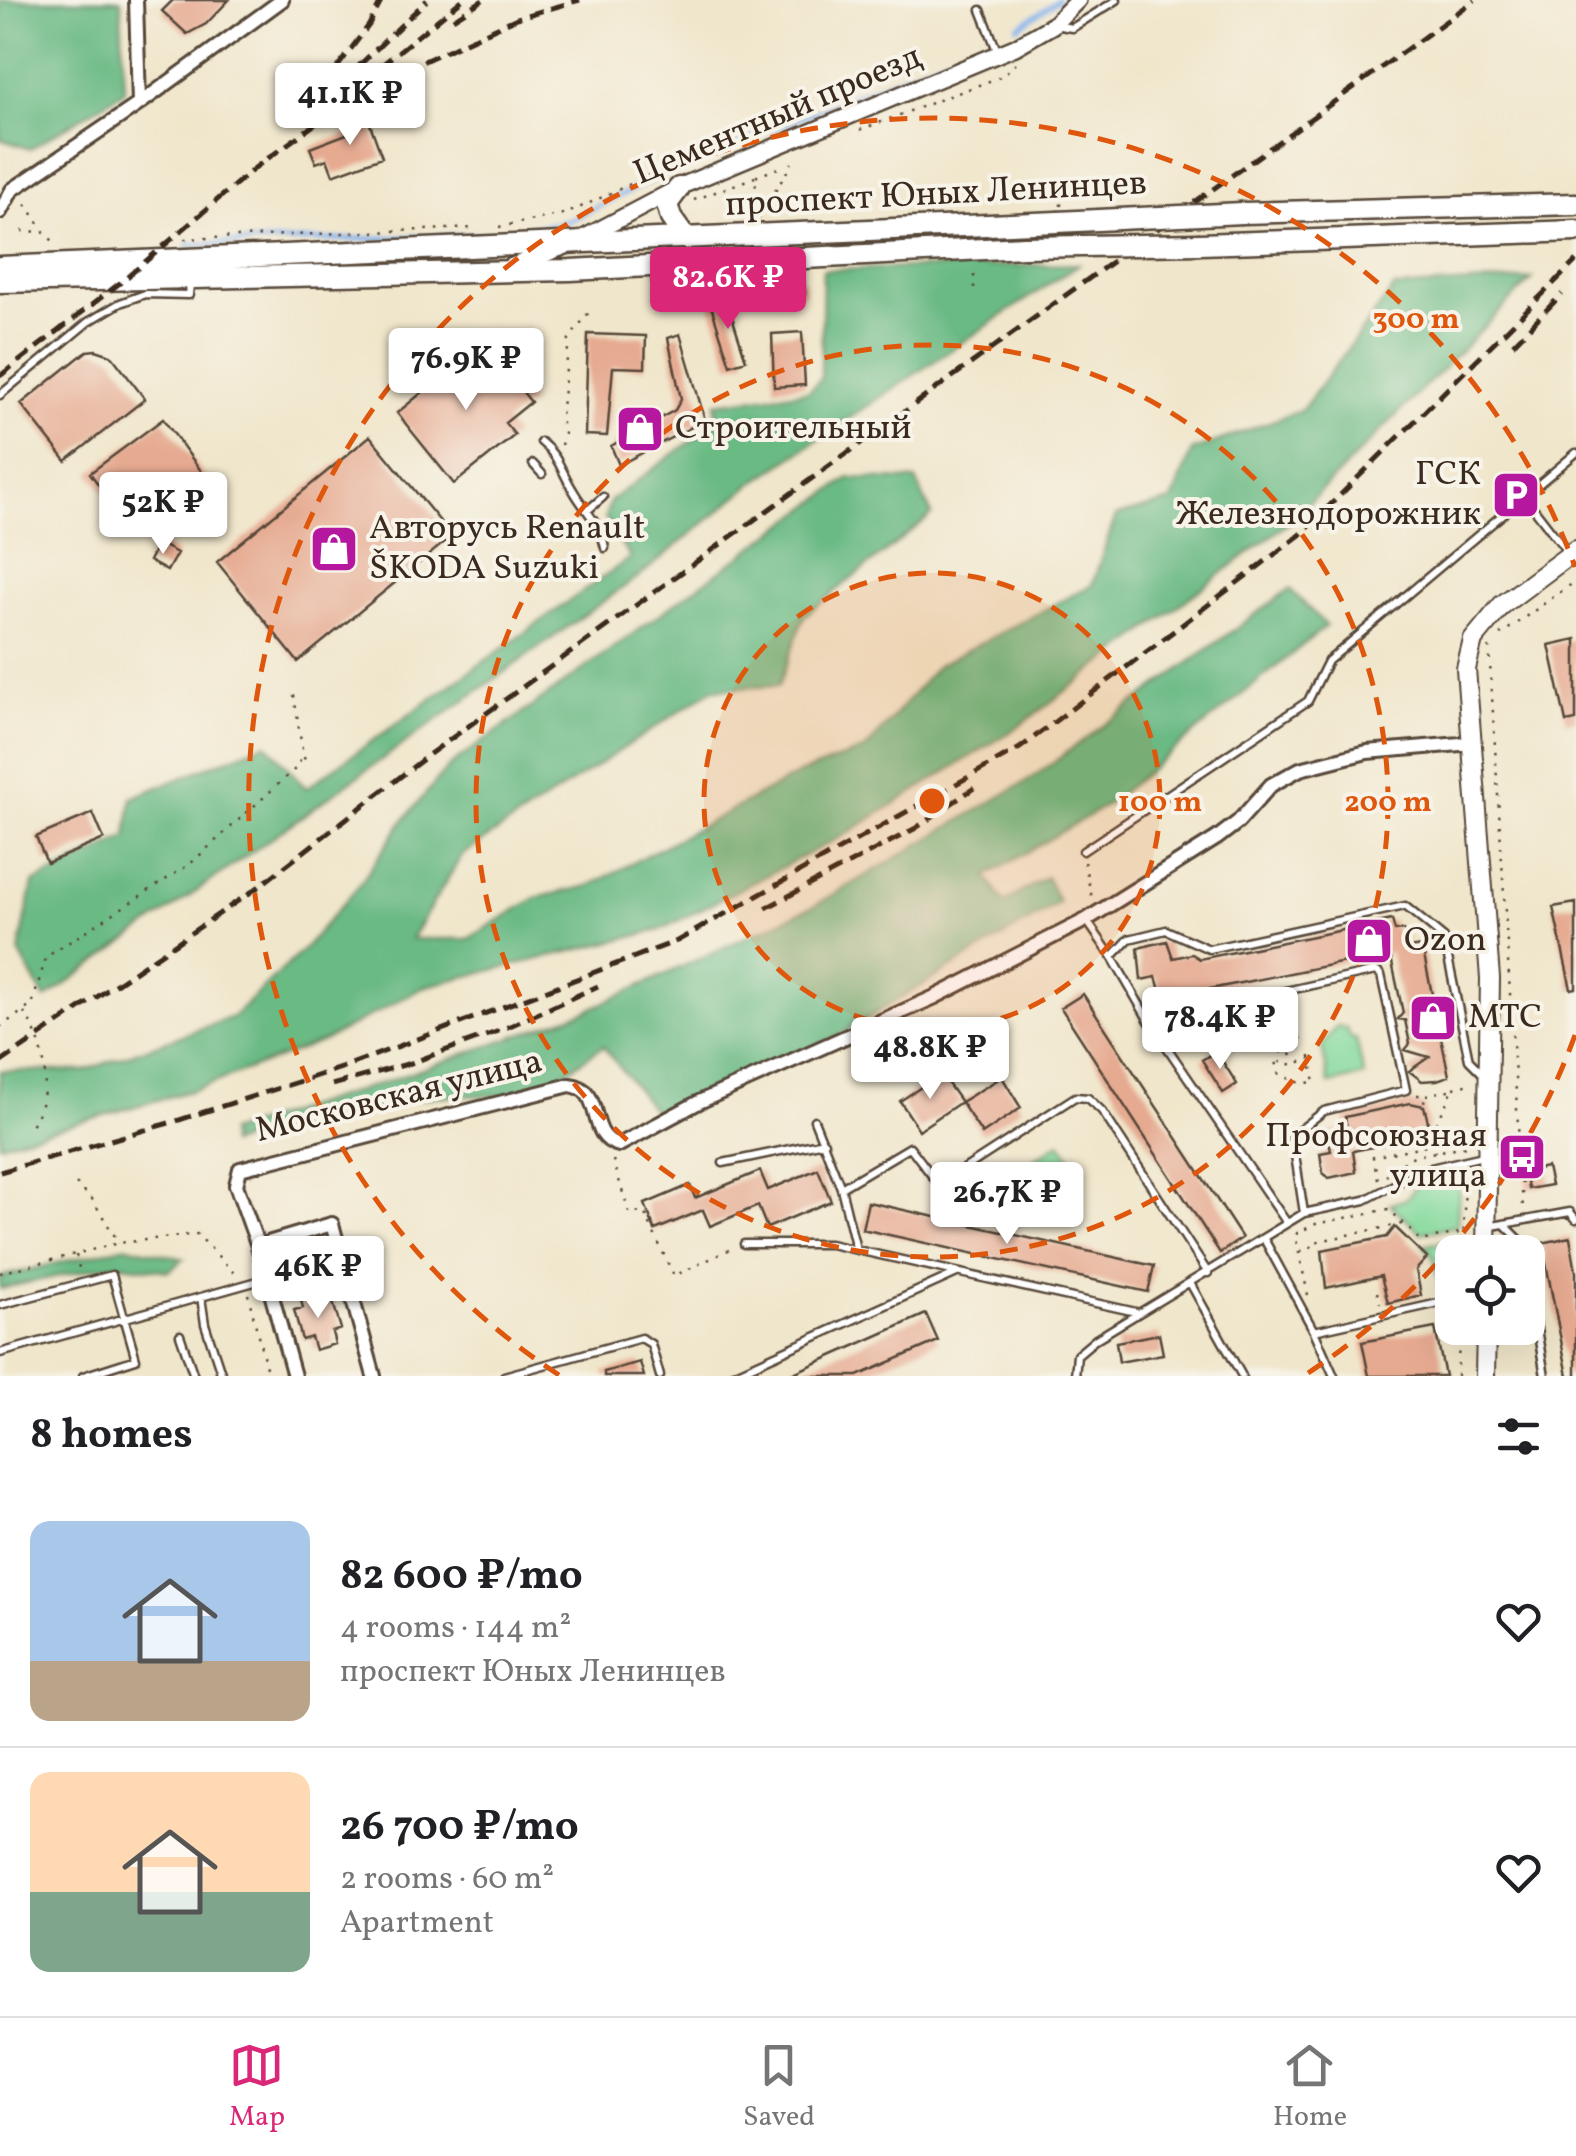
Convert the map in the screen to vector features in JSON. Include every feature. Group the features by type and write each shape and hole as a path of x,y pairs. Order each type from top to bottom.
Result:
{"main road":[{"path":"681,196 667,204 671,218 686,239"},
{"name":"проспект Юных Ленинцев","path":"0,267 686,239 1059,215 1576,204"},
{"name":"проспект Юных Ленинцев","path":"0,282 570,270 1024,248 1567,231"},
{"path":"1492,1235 1495,1225 1481,1082 1490,978 1466,669 1473,640 1502,605 1573,553"},
{"path":"1485,1376 1486,1345"}],"street":[{"path":"136,0 140,104"},
{"path":"0,212 12,190 140,104 282,0"},
{"name":"Цементный проезд","path":"501,271 574,243 999,54 1053,25 1078,0"},
{"path":"570,270 574,243"},
{"path":"608,1143 619,1145 699,1102 935,996 1091,916 1217,838 1238,822 1271,785 1300,769 1367,752 1472,744"},
{"name":"Московская улица","path":"258,1246 236,1186 240,1169 570,1085 581,1086 589,1093 600,1134 608,1143"},
{"path":"294,1376 258,1246 332,1224 374,1376"}],"lane":[{"path":"1053,25 1072,28 1118,0"},
{"path":"981,10 999,54"},
{"path":"654,265 658,306"},
{"path":"0,395 88,322 145,294 188,295 192,277"},
{"path":"679,306 742,281"},
{"path":"541,442 557,455 572,490 603,535 605,548"},
{"path":"1083,850 1308,701 1328,661 1576,453"},
{"path":"533,464 542,474"},
{"path":"588,510 602,497"},
{"path":"1525,497 1573,553"},
{"path":"1112,957 1129,938 1166,930 1208,949 1405,906 1444,938 1469,1060 1481,1082"},
{"path":"1091,916 1149,1021 1288,1224"},
{"path":"1149,1021 1376,971 1382,975 1406,1090 1324,1111 1292,1136 1304,1213"},
{"path":"842,1188 910,1146 939,1186 1075,1097 1088,1098 1102,1111 1208,1273"},
{"path":"814,1120 842,1188 856,1250"},
{"path":"723,1164 824,1142"},
{"path":"1076,1376 1077,1355 1138,1313 1304,1213 1365,1200 1422,1170 1489,1154"},
{"path":"1495,1225 1570,1212 1576,1219"},
{"path":"1495,1225 1511,1235"},
{"path":"1264,1239 1334,1376"},
{"path":"744,1244 812,1242 1138,1313"},
{"path":"728,1376 958,1272"},
{"path":"0,1304 108,1274 114,1278 136,1359 83,1376"},
{"path":"0,1353 267,1278"},
{"path":"1190,1283 1242,1376"},
{"path":"201,1297 205,1324 222,1376"},
{"path":"1314,1331 1435,1304"},
{"path":"180,1335 194,1376"},
{"path":"504,1376 641,1338 652,1344 660,1376"},
{"path":"1540,1345 1546,1376"}],"path":[{"path":"755,176 758,220 792,162"},
{"path":"497,227 568,213 669,166"},
{"path":"681,196 781,167"},
{"path":"1059,215 1061,182"},
{"path":"26,204 58,248"},
{"path":"176,244 185,239 480,228"},
{"path":"22,232 45,232"},
{"path":"974,267 974,288"},
{"path":"760,275 772,292"},
{"path":"557,455 564,434 560,418 569,339 590,311"},
{"path":"1524,1220 1489,642 1576,581"},
{"path":"294,694 302,756 307,763"},
{"path":"0,1028 32,1005 46,956 190,864 296,768 302,756"},
{"path":"1083,850 1091,916"},
{"path":"23,1012 40,1037 44,1054 40,1114 28,1130"},
{"path":"1289,1031 1299,1036 1298,1051 1290,1054 1280,1050 1282,1033 1289,1031"},
{"path":"1310,1057 1315,1083 1296,1082 1278,1073 1276,1059 1294,1064 1310,1057"},
{"path":"1411,1092 1423,1096 1481,1082"},
{"path":"1432,1135 1453,1089"},
{"path":"1423,1096 1435,1152"},
{"path":"608,1143 629,1213 644,1212 674,1276 744,1244"},
{"path":"1410,1149 1412,1158 1378,1181 1373,1157 1433,1143"},
{"path":"1310,1304 1295,1234 1316,1224 1389,1210 1421,1241 1463,1232 1465,1146"},
{"path":"76,1184 92,1199 119,1242"},
{"path":"1299,1251 1309,1249 1314,1242 1404,1224"},
{"path":"0,1273 119,1242 197,1234 246,1284 268,1376"},
{"path":"76,1254 81,1274"},
{"path":"1377,1292 1380,1305"},
{"path":"1457,1376 1459,1345"}],"green space":[{"path":"0,0 121,0 124,91 30,149 0,139"},
{"path":"1079,264 753,483 642,574 45,999 19,952 33,883 127,837 132,798 266,743 306,788 630,558 605,517 611,500 716,423 716,403 809,391 821,378 823,270"},
{"path":"1532,279 1292,520 1018,727 843,836 660,930 426,986 323,1041 197,1089 0,1144 0,1071 84,1071 233,1017 301,952 360,884 403,821 448,767 849,478 916,480 932,515 804,616 779,686 713,689 462,855 411,939 468,939 536,898 589,886 799,774 866,749 937,666 1092,585 1116,516 1172,501 1192,451 1302,410 1394,288"},
{"path":"1290,589 1326,626 1105,806 987,876 1004,903 1046,877 1059,903 838,1036 656,1114 603,1046 554,1080 501,1096 436,1096 348,1112 229,1144 229,1132 586,1011 814,906 1032,778"},
{"path":"1337,1026 1346,1028 1351,1039 1356,1039 1364,1076 1329,1084 1322,1046"},
{"path":"1060,1142 1080,1171 1051,1190 1032,1161"},
{"path":"1460,1170 1457,1226 1421,1233 1390,1204 1406,1199 1424,1177"},
{"path":"1435,1243 1435,1263 1434,1258 1424,1246"},
{"path":"127,1246 184,1259 169,1271 114,1264 0,1289 0,1277"}],"building":[{"path":"173,0 229,0 206,24 187,34 162,11"},
{"path":"366,113 382,157 333,175 327,159 316,163 310,148 357,130 352,118"},
{"path":"804,280 805,293 773,294 772,281"},
{"path":"726,298 746,360 730,365 710,303"},
{"path":"802,332 805,385 774,387 772,334"},
{"path":"588,334 646,336 645,368 613,367 607,436 585,435"},
{"path":"680,334 705,420 619,465 611,446 675,410 681,399 668,338"},
{"path":"483,343 531,402 505,423 515,435 454,484 397,413"},
{"path":"87,351 111,355 145,399 66,461 21,404"},
{"path":"163,419 207,479 134,533 90,473"},
{"name":"Авторусь Renault ŠKODA Suzuki","path":"370,436 452,536 298,662 217,562"},
{"path":"158,543 177,553 167,571 149,561"},
{"path":"1576,639 1576,720 1566,722 1549,645"},
{"path":"93,813 104,839 47,863 36,837"},
{"path":"1576,903 1576,988 1571,989 1553,907"},
{"path":"1392,920 1395,931 1404,930 1408,948 1422,946 1449,1076 1437,1080 1422,1081 1409,1071 1429,1057 1405,1050 1410,1044 1405,1020 1398,1019 1403,1013 1390,953 1180,995 1176,987 1160,990 1156,977 1141,980 1138,948 1167,941 1173,958 1192,954 1200,959"},
{"path":"1083,994 1242,1238 1220,1253 1061,1008"},
{"path":"1216,1051 1237,1084 1223,1093 1202,1060"},
{"path":"941,1074 961,1102 919,1130 900,1101"},
{"path":"1002,1077 1021,1108 982,1134 961,1102"},
{"path":"1410,1103 1424,1106 1429,1126 1422,1137 1353,1151 1356,1172 1329,1178 1323,1173 1320,1153 1331,1151 1328,1133 1347,1129 1345,1117"},
{"path":"1547,1167 1551,1185 1528,1189 1525,1171"},
{"path":"818,1169 831,1201 767,1228 758,1206 710,1226 703,1210 655,1230 645,1204 690,1185 695,1198 760,1171 768,1190"},
{"path":"868,1202 1154,1266 1148,1292 862,1229"},
{"path":"1395,1227 1427,1258 1416,1270 1421,1295 1388,1303 1381,1276 1326,1288 1322,1250 1387,1237"},
{"path":"1570,1237 1576,1272 1576,1376 1568,1376 1545,1242"},
{"path":"321,1294 323,1302 332,1299 341,1329 332,1332 335,1344 315,1350 311,1337 302,1340 294,1310 303,1308 301,1300"},
{"path":"926,1314 938,1341 858,1376 787,1376"},
{"path":"1435,1328 1435,1345 1439,1345 1445,1376 1369,1376 1362,1342"},
{"path":"1159,1334 1163,1354 1119,1362 1116,1342"},
{"path":"640,1362 644,1376 604,1376 604,1372"}],"waterway":[{"path":"1018,27 1058,0"},
{"path":"188,245 499,234 568,221 679,167 964,51"}],"railway":[{"path":"323,86 369,25 382,0"},
{"path":"309,114 427,0"},
{"path":"362,81 462,0"},
{"path":"453,19 483,0"},
{"path":"0,376 125,279 256,167 362,90 517,18 580,0"},
{"path":"0,1063 257,888 427,756 1475,0"},
{"path":"0,1172 341,1068 677,941 1020,748 1300,535 1576,261"},
{"path":"1513,344 1562,294"},
{"path":"766,908 916,828 974,788"},
{"path":"332,1085 411,1063 499,1031 598,986"}],"place":[{"name":"Строительный","path":"640,429"},
{"name":"ГСК Железнодорожник","path":"1516,495"},
{"name":"Авторусь Renault ŠKODA Suzuki","path":"334,549"},
{"name":"Ozon","path":"1369,941"},
{"name":"МТС","path":"1433,1018"},
{"name":"Профсоюзная улица","path":"1522,1157"}]}
